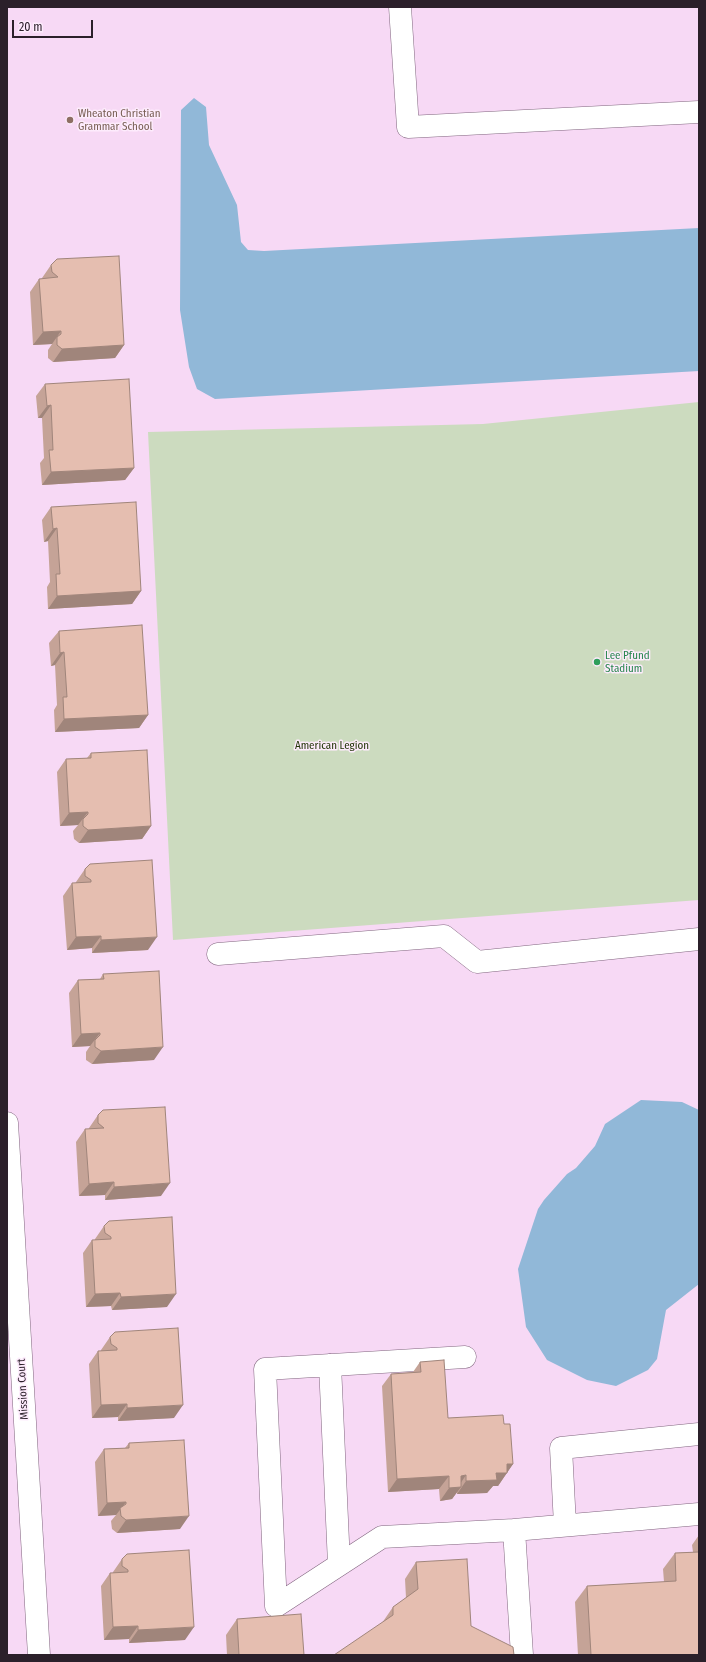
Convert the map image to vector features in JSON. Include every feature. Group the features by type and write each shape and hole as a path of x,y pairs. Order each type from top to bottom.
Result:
{"street":[{"path":"400,7 408,127 699,112"},
{"path":"218,954 444,936 477,962 699,939"},
{"name":"Mission Court","path":"7,1124 39,1655"},
{"path":"464,1357 265,1369 276,1606 382,1537 514,1530 699,1514"},
{"path":"330,1365 339,1564"},
{"path":"565,1525 561,1448 699,1434"},
{"path":"514,1530 522,1655"}],"green space":[{"name":"American Legion","path":"699,402 699,900 173,940 148,432 483,424"}],"water":[{"path":"194,98 206,107 209,145 237,205 241,242 248,250 264,251 699,228 699,371 215,399 197,389 189,367 180,310 181,110"},
{"path":"641,1100 682,1102 699,1110 699,1284 666,1310 657,1359 648,1370 616,1386 587,1380 547,1360 526,1327 518,1269 538,1209 544,1200 567,1174 576,1168 595,1146 605,1124"}],"building":[{"path":"119,256 124,345 62,349 57,345 57,337 61,334 61,331 43,332 39,279 58,277 52,272 51,265 57,259"},
{"path":"129,379 134,468 51,472 49,450 53,450 51,405 47,406 45,384"},
{"path":"136,502 141,591 57,596 56,574 60,574 57,528 53,529 51,507"},
{"path":"142,625 148,715 64,719 63,697 67,697 64,652 60,653 59,631"},
{"path":"147,750 151,826 88,830 83,826 83,819 88,812 69,813 66,759 91,758 91,753"},
{"path":"152,860 157,937 101,940 101,936 76,937 72,883 91,882 91,880 85,876 85,869 90,864"},
{"path":"159,971 163,1047 101,1051 95,1047 95,1040 100,1033 81,1034 78,980 104,979 103,974"},
{"path":"165,1107 170,1183 114,1187 114,1182 89,1184 85,1129 104,1128 98,1123 98,1115 103,1110"},
{"path":"172,1217 176,1294 121,1297 120,1293 95,1294 92,1240 111,1239 111,1237 105,1233 104,1226 109,1221"},
{"path":"178,1328 183,1405 127,1408 127,1404 101,1405 98,1351 117,1350 117,1348 111,1344 110,1337 115,1332"},
{"path":"444,1360 448,1418 503,1415 504,1424 510,1424 513,1464 507,1464 507,1473 496,1473 497,1480 466,1481 466,1475 461,1476 461,1487 449,1488 449,1476 397,1479 391,1374 421,1372 420,1362"},
{"path":"184,1440 189,1516 126,1520 121,1516 120,1508 126,1504 126,1502 107,1503 104,1449 129,1448 129,1443"},
{"path":"189,1550 194,1627 138,1630 138,1626 113,1627 110,1573 128,1572 128,1570 122,1566 122,1559 127,1554"},
{"path":"699,1552 699,1655 591,1655 587,1586 676,1581 675,1553"},
{"path":"467,1559 471,1626 513,1647 514,1655 334,1655 393,1615 393,1607 418,1589 416,1562"},
{"path":"301,1614 304,1655 239,1655 237,1619"}],"place":[{"name":"Wheaton Christian Grammar School","path":"70,120"},
{"name":"Lee Pfund Stadium","path":"597,662"}]}
